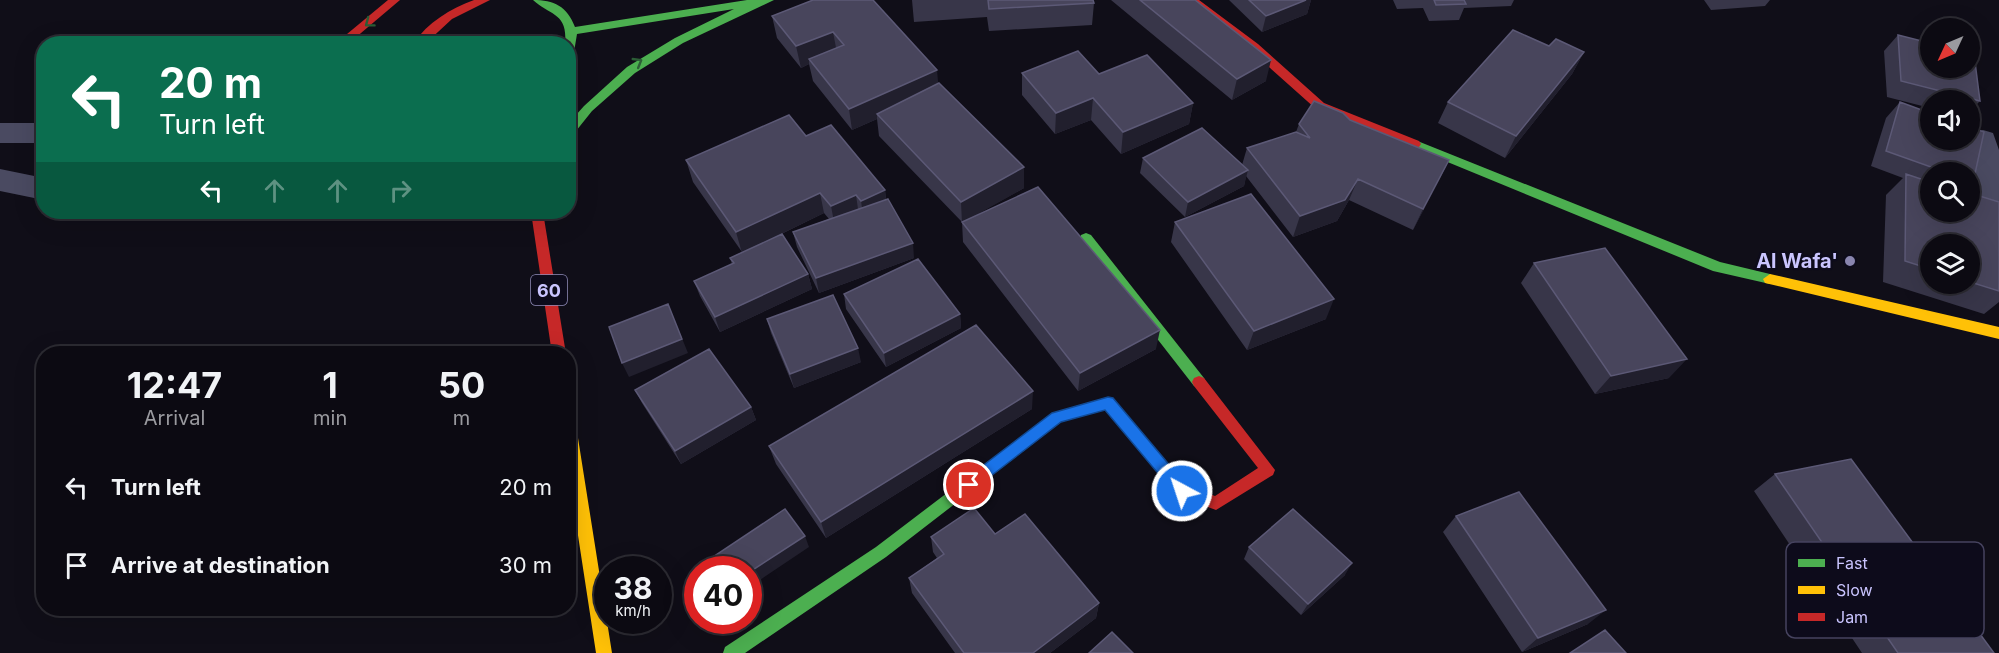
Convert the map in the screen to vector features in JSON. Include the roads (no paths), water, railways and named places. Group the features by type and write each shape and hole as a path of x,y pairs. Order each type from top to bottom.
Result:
{"main road":[{"path":"351,36 395,0"},
{"path":"426,33 447,0"},
{"path":"426,33 450,13 485,0"},
{"path":"573,31 760,0"},
{"path":"576,121 586,105 610,82 638,61 760,0"},
{"path":"1192,0 1254,47 1320,106 1718,267 1999,333"},
{"path":"542,1 559,9 568,19 573,31 572,36"},
{"name":"60","path":"534,219 539,227"},
{"name":"60","path":"538,219 558,346"},
{"path":"539,227 542,219"},
{"path":"731,653 881,552 1057,417 1108,403 1182,491 1216,503 1268,470 1086,238"},
{"path":"576,471 604,653"}],"street":[{"path":"0,133 36,133"},
{"path":"1983,140 1999,263"},
{"path":"0,180 36,187"}],"place":[{"name":"Al Wafa'","path":"1850,261"}]}
